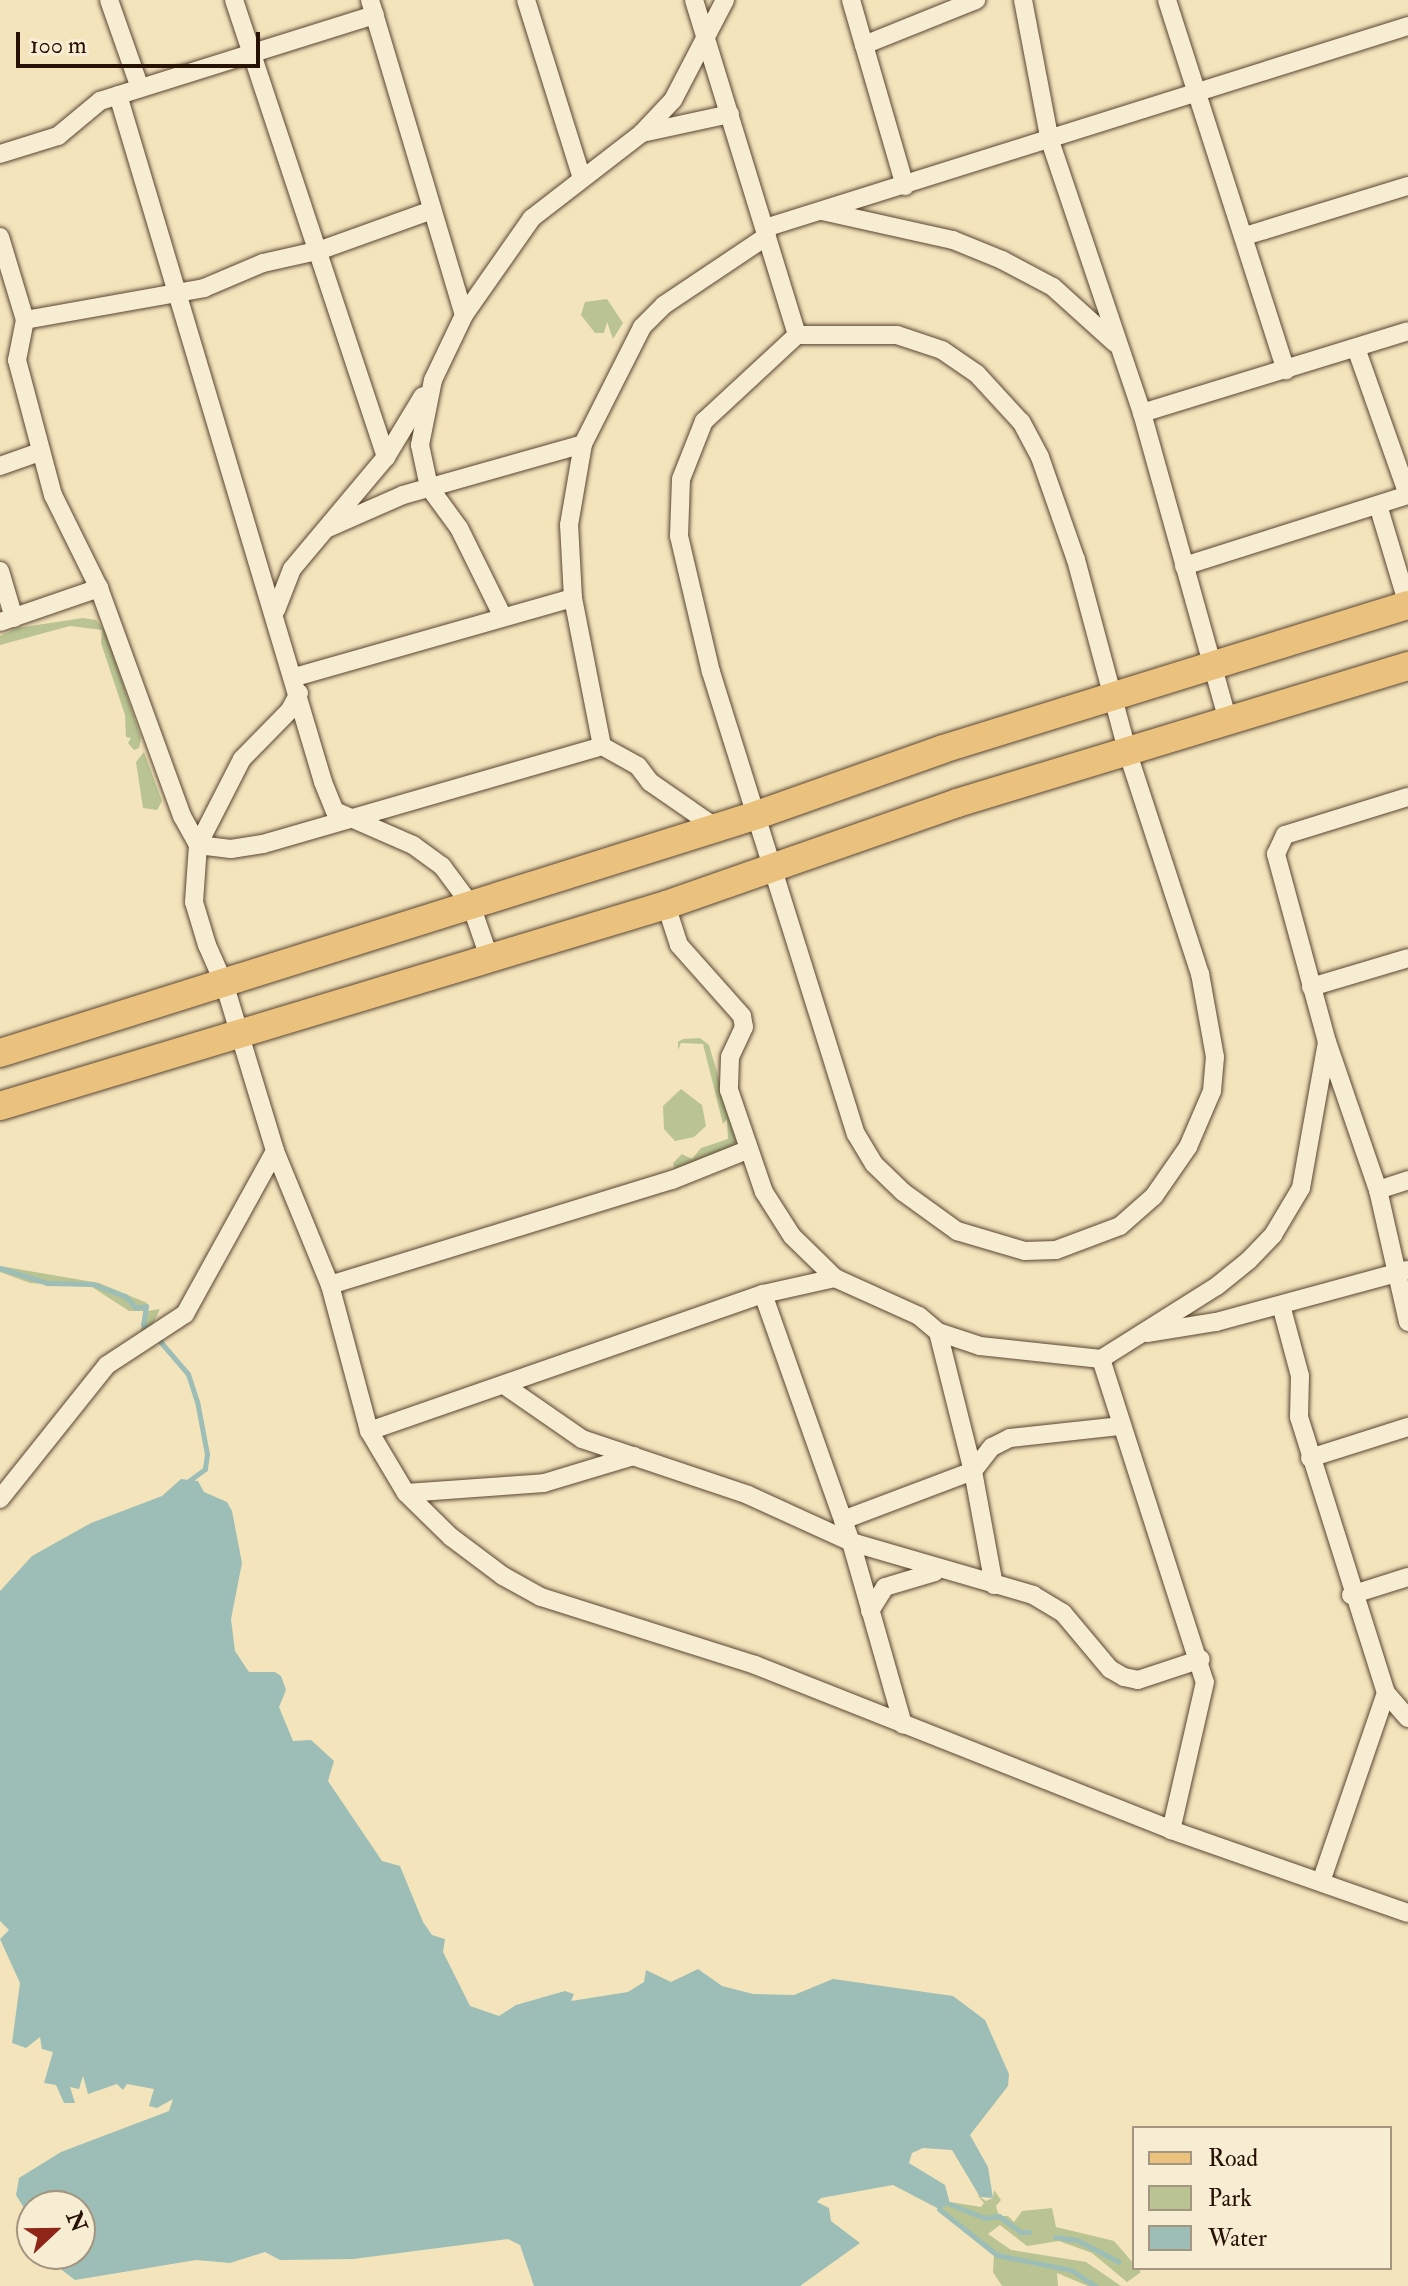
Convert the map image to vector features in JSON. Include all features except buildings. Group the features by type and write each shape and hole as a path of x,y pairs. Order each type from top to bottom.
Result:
{"main road":[{"path":"0,1053 225,986 757,815 943,749 1408,605"},
{"path":"0,1106 666,905 1127,750 1408,666"}],"street":[{"path":"109,0 140,88"},
{"path":"234,0 321,250 386,457"},
{"path":"526,0 581,176"},
{"path":"694,0 797,335"},
{"path":"276,611 286,577 386,457 433,380 464,315 532,218 581,176 642,133 673,100 725,0"},
{"path":"851,0 905,186"},
{"path":"864,45 976,0"},
{"path":"1023,0 1050,141 1081,244 1123,352 1142,413 1228,720"},
{"path":"1167,0 1286,370"},
{"path":"0,154 58,136 100,101 253,52 373,8 464,315"},
{"path":"602,746 573,598 569,525 583,444 642,327 664,305 766,232 822,211 1198,95 1408,26"},
{"path":"118,95 276,611 323,782 335,811 351,821 413,845 442,866 471,905 489,957"},
{"path":"642,133 730,114"},
{"path":"1245,236 1408,186"},
{"path":"25,320 177,295 291,254 321,250 432,210"},
{"path":"822,211 953,240 1002,260 1053,287 1123,352"},
{"path":"0,237 25,320 17,360 53,495 99,588 182,816 198,845"},
{"path":"1142,413 1408,331"},
{"path":"797,335 897,335 942,350 977,374 1021,422 1040,457 1076,560 1127,750 1200,974 1215,1057 1212,1091 1188,1147 1154,1196 1103,1235 1056,1250 1025,1251 983,1242 957,1231 874,1164 836,1081 774,867 688,591 679,536 680,493 704,421 727,394 797,335"},
{"path":"1184,566 1408,495 1356,348"},
{"path":"433,380 420,445 429,487 459,528 502,615"},
{"path":"322,531 429,487 583,444"},
{"path":"0,466 40,452"},
{"path":"1378,505 1408,605"},
{"path":"0,571 7,620 99,588"},
{"path":"297,685 502,615 573,598"},
{"path":"297,685 290,710 242,759 198,845 194,902 225,986 275,1151 330,1285 369,1431 406,1493 451,1537 503,1576 541,1597 755,1665 1171,1830 1408,1913"},
{"path":"198,845 244,848 351,821 602,746 638,766 650,782 715,827"},
{"path":"1408,797 1293,832 1278,843 1276,854 1327,1042 1403,1272 1408,1322"},
{"path":"666,905 679,945 742,1016 744,1027 728,1069 747,1150 764,1192 792,1236 835,1278 919,1316 938,1332 980,1346 1101,1359 1238,1268 1273,1235 1292,1206 1310,1161 1327,1042"},
{"path":"1311,987 1408,958"},
{"path":"330,1285 672,1180 747,1150"},
{"path":"0,1499 107,1365 185,1314 275,1151"},
{"path":"1378,1190 1408,1180"},
{"path":"1137,1334 1195,1327 1403,1272"},
{"path":"369,1431 763,1294 835,1278"},
{"path":"763,1294 851,1542 903,1725"},
{"path":"1281,1305 1298,1366 1299,1417 1351,1595 1386,1693 1408,1718"},
{"path":"938,1332 973,1471 994,1585"},
{"path":"1101,1359 1201,1659 1204,1695 1171,1830"},
{"path":"504,1385 560,1427 748,1495 851,1542 940,1571 1033,1595 1063,1613 1110,1669 1124,1677 1138,1680 1201,1659"},
{"path":"843,1520 973,1471 992,1447 1010,1438 1121,1426"},
{"path":"1310,1458 1408,1427"},
{"path":"406,1493 544,1483 634,1456"},
{"path":"870,1611 885,1587 940,1571"},
{"path":"1351,1595 1408,1577"},
{"path":"1321,1882 1386,1693"}],"green space":[{"path":"607,299 623,323 613,339 607,322 604,333 595,333 581,315 585,302"},
{"path":"83,618 96,620 105,631 141,738 139,748 134,750 128,743 131,738 126,737 125,715 101,643 102,630 70,626 0,645 0,636 17,628"},
{"path":"144,752 162,801 157,810 143,808 136,762"},
{"path":"700,1038 709,1045 737,1140 732,1148 675,1169 673,1163 682,1154 692,1159 701,1148 728,1139 727,1119 723,1124 703,1044 681,1043 678,1050 678,1042 683,1039"},
{"path":"681,1089 702,1105 706,1126 694,1137 675,1141 664,1129 663,1106"},
{"path":"0,1266 99,1283 147,1303 148,1311 160,1309 151,1328 140,1333 146,1311 129,1311 92,1287 30,1283 0,1272"},
{"path":"994,2190 1001,2200 996,2206 999,2216 1008,2216 1014,2222 1022,2211 1052,2208 1056,2227 1114,2241 1132,2262 1132,2270 1141,2272 1127,2282 1092,2253 1059,2241 1027,2246 1000,2225 988,2234 1011,2250 1086,2262 1121,2286 1088,2286 1057,2273 1058,2286 1002,2286 993,2272 994,2256 939,2209 950,2202 981,2207 984,2203 977,2195 986,2201 993,2198"}],"water":[{"path":"181,1479 198,1481 204,1492 227,1502 232,1511 242,1563 231,1619 235,1651 249,1672 275,1672 281,1676 286,1690 279,1707 293,1741 311,1740 334,1761 328,1781 382,1861 400,1866 423,1922 432,1935 445,1939 443,1952 470,2006 499,2016 516,2005 565,1991 574,1994 571,2001 628,1992 644,1982 646,1970 671,1982 698,1969 722,1986 753,1994 794,1995 833,1979 953,1996 985,2020 1009,2074 1008,2086 970,2135 988,2167 993,2198 980,2197 952,2150 923,2148 912,2153 909,2163 945,2185 950,2204 939,2209 893,2185 821,2198 817,2202 829,2208 831,2221 860,2243 800,2286 534,2286 520,2245 508,2239 353,2259 280,2260 265,2252 230,2263 196,2260 75,2280 62,2270 96,2270 96,2190 17,2190 19,2178 61,2152 169,2111 173,2099 157,2108 149,2106 154,2089 127,2084 123,2090 117,2084 88,2094 83,2076 79,2089 70,2087 75,2103 64,2103 56,2085 44,2083 53,2052 42,2049 40,2037 26,2048 12,2043 20,1983 0,1939 9,1930 0,1921 0,1591 32,1556 91,1523 162,1496"}],"waterway":[{"path":"0,1268 47,1283 93,1284 125,1296 136,1308 146,1306 143,1324 150,1333"},
{"path":"158,1339 188,1374 197,1401 207,1454 205,1469 190,1480"},
{"path":"950,2204 984,2218 999,2216 1020,2232 1029,2232"},
{"path":"939,2209 997,2255 1071,2270 1096,2286"},
{"path":"1055,2237 1077,2240 1119,2262"}]}
